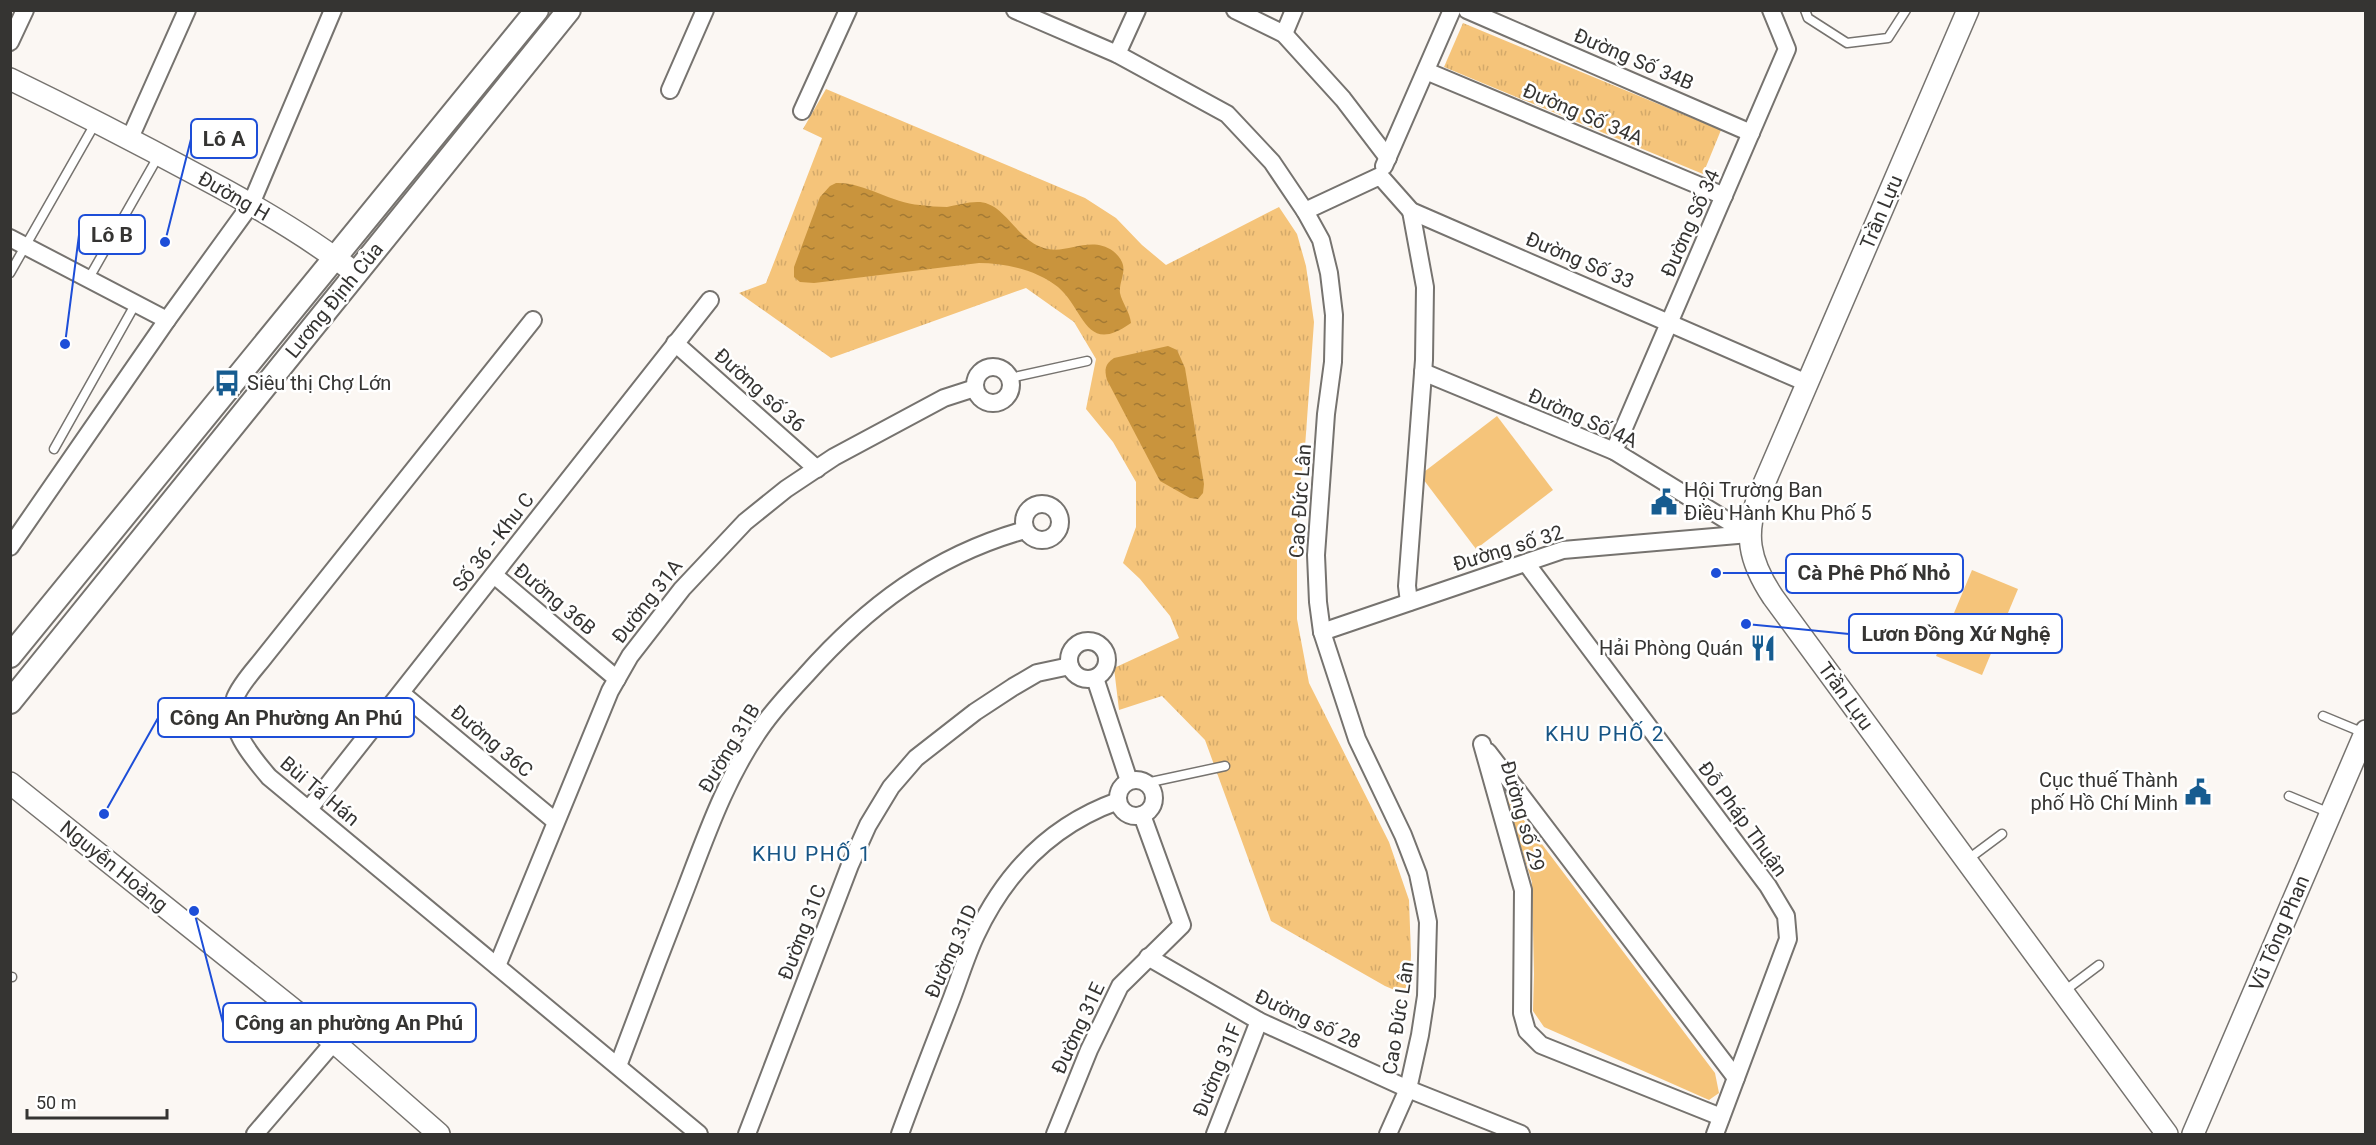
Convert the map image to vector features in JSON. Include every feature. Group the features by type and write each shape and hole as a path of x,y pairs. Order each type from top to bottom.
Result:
{"main road":[{"name":"Lương Định Của","path":"10,656 537,10"},
{"name":"Lương Định Của","path":"10,702 569,10"}],"street":[{"path":"10,42 25,10"},
{"path":"130,138 187,10"},
{"path":"10,547 251,204 333,10"},
{"path":"670,90 705,10"},
{"path":"802,111 848,10"},
{"name":"Cao Đức Lân","path":"1016,10 1117,54 1227,114 1272,162 1305,211 1321,240 1329,273 1334,315 1333,363 1326,414 1316,555 1322,632 1357,739 1404,835 1418,874 1428,922 1426,996 1408,1089 1388,1134"},
{"path":"1117,54 1137,10"},
{"path":"1235,10 1284,34 1343,99 1388,158"},
{"path":"1284,34 1294,10"},
{"path":"1305,211 1380,176 1452,10"},
{"name":"Đường Số 34B","path":"1467,10 1751,133"},
{"name":"Đường Số 34","path":"1614,451 1787,49 1771,10"},
{"name":"Trần Lựu","path":"1968,10 1754,506 1749,534 1750,548 1758,571 1773,597 2167,1134"},
{"name":"Đường Số 34A","path":"1426,71 1724,196"},
{"name":"Đường H","path":"10,79 130,138 251,204 355,273"},
{"name":"Đường Số 33","path":"1380,176 1411,211 1807,383"},
{"path":"1409,602 1407,586 1423,372 1425,288 1411,211"},
{"path":"17,242 168,320"},
{"name":"Số 36 - Khu C","path":"309,809 710,300"},
{"name":"Bùi Tá Hán","path":"533,320 282,633 242,686 235,699 233,715 245,747 269,777 699,1134"},
{"name":"Đường số 36","path":"675,343 817,469"},
{"path":"990,367 1002,369 1010,378 1010,390 1003,400 998,402 986,402 975,388 980,372 990,367"},
{"name":"Đường Số 4A","path":"1423,372 1614,451 1749,534"},
{"name":"Đường 31A","path":"497,966 555,821 617,679 630,656 682,589 745,522 834,457 944,398 975,388"},
{"name":"Đường 31B","path":"618,1066 714,816 735,772 761,728 825,654 876,606 911,581 957,554 1025,530"},
{"name":"Đường số 32","path":"1322,632 1563,550 1749,534"},
{"name":"Đỗ Pháp Thuận","path":"1526,563 1768,886 1786,916 1788,939 1715,1134"},
{"name":"Đường 36B","path":"494,574 617,679"},
{"path":"1090,641 1105,651 1107,657 1104,669 1095,678 1077,676 1070,666 1070,653 1078,644 1090,641"},
{"name":"Đường 31C","path":"747,1134 850,865 868,825 891,787 916,758 985,706 1037,673 1070,666"},
{"path":"1095,678 1138,782"},
{"name":"Đường 36C","path":"401,693 555,821"},
{"name":"Vũ Tông Phan","path":"2193,1134 2365,732"},
{"name":"Đường số 29","path":"1721,1117 1541,1045 1527,1031 1522,1014 1523,890 1482,744 1736,1078"},
{"path":"1138,782 1150,786 1154,797 1151,808 1142,815 1135,816 1124,812 1118,801 1120,789 1138,782"},
{"name":"Nguyễn Hoàng","path":"10,783 334,1042 439,1134"},
{"name":"Đường 31D","path":"900,1134 976,935 1005,886 1043,843 1065,825 1089,811 1118,801"},
{"name":"Đường 31E","path":"1055,1134 1089,1050 1120,986 1182,925 1142,815"},
{"name":"Đường số 28","path":"1148,957 1259,1021 1408,1089 1521,1134"},
{"name":"Đường 31F","path":"1215,1134 1259,1021"},
{"path":"255,1134 334,1042"}],"lane":[{"path":"1805,10 1808,18 1847,43 1888,38 1906,10"},
{"path":"10,273 17,242 96,121"},
{"path":"89,278 159,154"},
{"path":"54,449 136,302"},
{"path":"1010,378 1088,361"},
{"path":"2323,716 2365,732"},
{"path":"1138,782 1225,766"},
{"path":"2289,796 2330,813"},
{"path":"1967,860 2002,834"},
{"path":"2063,992 2099,965"}],"green space":[{"path":"1463,23 1721,130 1703,174 1444,67"},
{"path":"826,89 1085,198 1116,218 1142,245 1166,265 1279,207 1297,234 1306,266 1314,322 1305,447 1297,509 1297,619 1309,683 1389,842 1409,900 1411,955 1409,996 1385,986 1271,921 1205,740 1162,696 1119,710 1114,668 1179,638 1170,616 1140,579 1123,563 1136,527 1136,482 1113,442 1086,409 1096,359 1074,322 1026,288 831,358 739,293 766,283 822,138 803,129"},
{"path":"1497,416 1553,490 1476,549 1420,475"},
{"path":"1972,570 2018,589 1982,675 1936,656"},
{"path":"1504,794 1715,1073 1719,1093 1709,1100 1544,1027 1533,1011 1532,882"}],"water":[{"path":"836,183 857,186 899,201 920,205 947,207 984,203 995,207 1026,238 1041,247 1059,249 1086,245 1104,246 1115,252 1122,263 1120,293 1131,323 1116,332 1104,335 1095,332 1087,326 1067,297 1050,281 1031,272 999,264 979,263 814,283 800,282 794,277 794,267 820,197"},
{"path":"1168,346 1177,350 1185,368 1204,484 1203,493 1198,499 1190,498 1160,481 1106,376 1107,365 1114,358"}],"place":[{"name":"Lô A","path":"165,242"},
{"name":"Lô B","path":"65,344"},
{"name":"Siêu thị Chợ Lớn","path":"227,383"},
{"name":"Hội Trường Ban Điều Hành Khu Phố 5","path":"1664,502"},
{"name":"Cà Phê Phố Nhỏ","path":"1716,573"},
{"name":"Lươn Đồng Xứ Nghệ","path":"1746,624"},
{"name":"Hải Phòng Quán","path":"1763,648"},
{"name":"Cục thuế Thành phố Hồ Chí Minh","path":"2198,792"},
{"name":"Công An Phường An Phú","path":"104,814"},
{"name":"Công an phường An Phú","path":"194,911"}],"district":[{"name":"KHU PHỐ 2","path":"1605,734"},
{"name":"KHU PHỐ 1","path":"812,854"}]}
